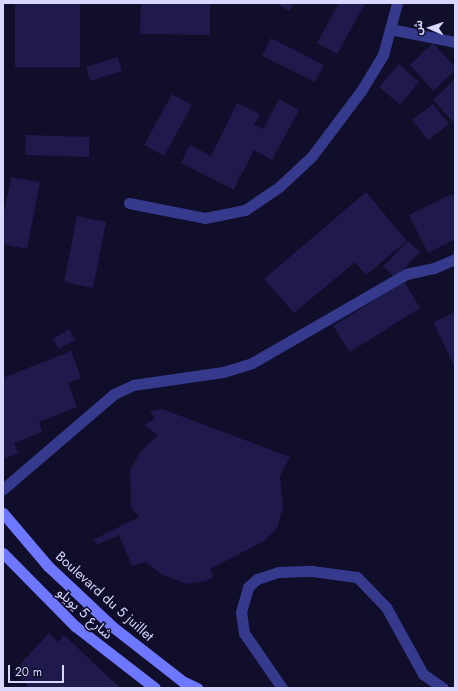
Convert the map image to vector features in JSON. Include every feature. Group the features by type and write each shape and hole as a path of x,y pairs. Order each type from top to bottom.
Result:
{"main road":[{"name":"Boulevard du 5 juillet","path":"3,513 48,566 112,627 182,681 198,688"},
{"name":"شارع 5 يويلو","path":"3,553 75,626 155,688"}],"street":[{"path":"129,203 205,218 245,210 279,187 312,156 334,130 383,55 397,3"},
{"path":"390,29 455,42"},
{"path":"3,489 114,394 133,385 222,372 252,362 406,274 434,268 455,259"},
{"path":"282,688 244,633 243,606 248,587 257,579 279,572 312,571 356,577 386,607 423,674 443,688"}],"building":[{"path":"15,3 80,3 80,67 15,67"},
{"path":"141,3 210,3 210,35 140,34"},
{"path":"276,3 294,3 289,11"},
{"path":"339,3 365,4 337,54 317,43"},
{"path":"271,38 324,65 315,82 262,56"},
{"path":"433,43 455,67 455,70 433,91 410,65"},
{"path":"118,57 122,71 90,81 86,67"},
{"path":"399,64 419,82 400,105 379,87"},
{"path":"455,79 455,122 454,123 433,100"},
{"path":"172,94 192,105 164,156 144,145"},
{"path":"279,99 299,110 272,160 254,150 243,172 233,167 242,172 234,190 181,163 190,145 211,156 237,103 260,114 254,125 263,129"},
{"path":"433,104 449,124 428,140 412,120"},
{"path":"26,135 89,137 89,157 25,155"},
{"path":"11,177 40,182 27,249 3,244 3,217"},
{"path":"366,192 407,241 366,275 355,262 294,313 264,279"},
{"path":"452,194 455,199 455,239 428,253 409,215"},
{"path":"77,216 106,222 93,288 64,282"},
{"path":"408,241 420,252 395,278 383,266"},
{"path":"404,281 420,308 350,352 333,326"},
{"path":"455,312 455,367 433,322"},
{"path":"69,329 75,340 59,349 53,339"},
{"path":"71,351 81,378 68,383 77,407 39,422 42,432 14,443 18,453 3,459 3,378"},
{"path":"162,409 290,457 280,476 283,507 277,528 264,541 210,569 213,577 206,581 187,584 163,575 145,562 132,566 119,535 97,545 93,540 139,517 131,507 130,469 141,451 158,435 144,425 155,419 150,411"},
{"path":"49,633 58,642 64,635 120,688 30,688 13,672"}]}
